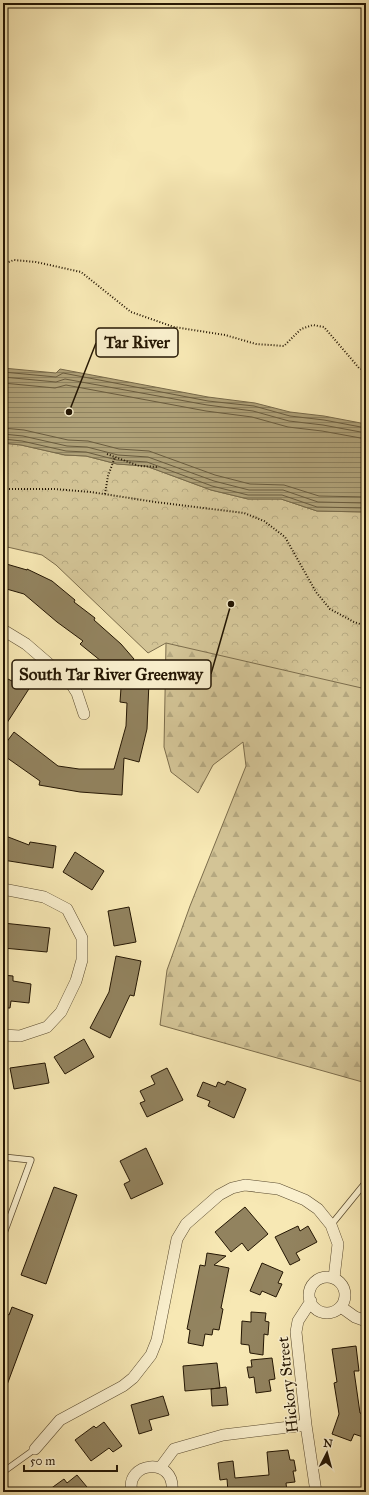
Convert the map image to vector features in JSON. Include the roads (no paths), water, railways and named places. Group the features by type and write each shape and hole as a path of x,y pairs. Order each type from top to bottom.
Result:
{"street":[{"path":"3,630 26,644 70,682 77,693 84,714"},
{"path":"3,889 44,896 67,909 82,938 82,960 76,980 61,1012 47,1027 20,1036 3,1035"},
{"path":"35,1449 60,1420 122,1386 133,1378 151,1355 157,1340 177,1239 186,1224 219,1195 232,1188 245,1185 278,1189 306,1200 318,1208 331,1225 338,1244 334,1278 341,1283 345,1290 345,1299 341,1307 334,1312 325,1313 314,1308 311,1301"},
{"name":"Hickory Street","path":"316,1492 306,1425 296,1332 298,1321 311,1301 309,1296 312,1284 322,1277 334,1278"},
{"path":"341,1307 355,1318 366,1321"},
{"path":"160,1468 174,1449 223,1435 306,1425"},
{"path":"132,1492 132,1479 139,1471 149,1466 160,1468 168,1474 172,1484 172,1492"}],"lane":[{"path":"3,1157 31,1160 3,1236"},
{"path":"331,1225 366,1182"},
{"path":"3,1472 35,1449"}],"water":[{"path":"3,368 56,373 60,369 208,397 255,403 290,412 324,416 366,424 366,512 317,511 281,499 248,499 211,490 146,466 117,464 86,456 65,455 21,445 3,443"}],"place":[{"name":"Tar River","path":"69,412"},
{"name":"South Tar River Greenway","path":"231,604"}]}
